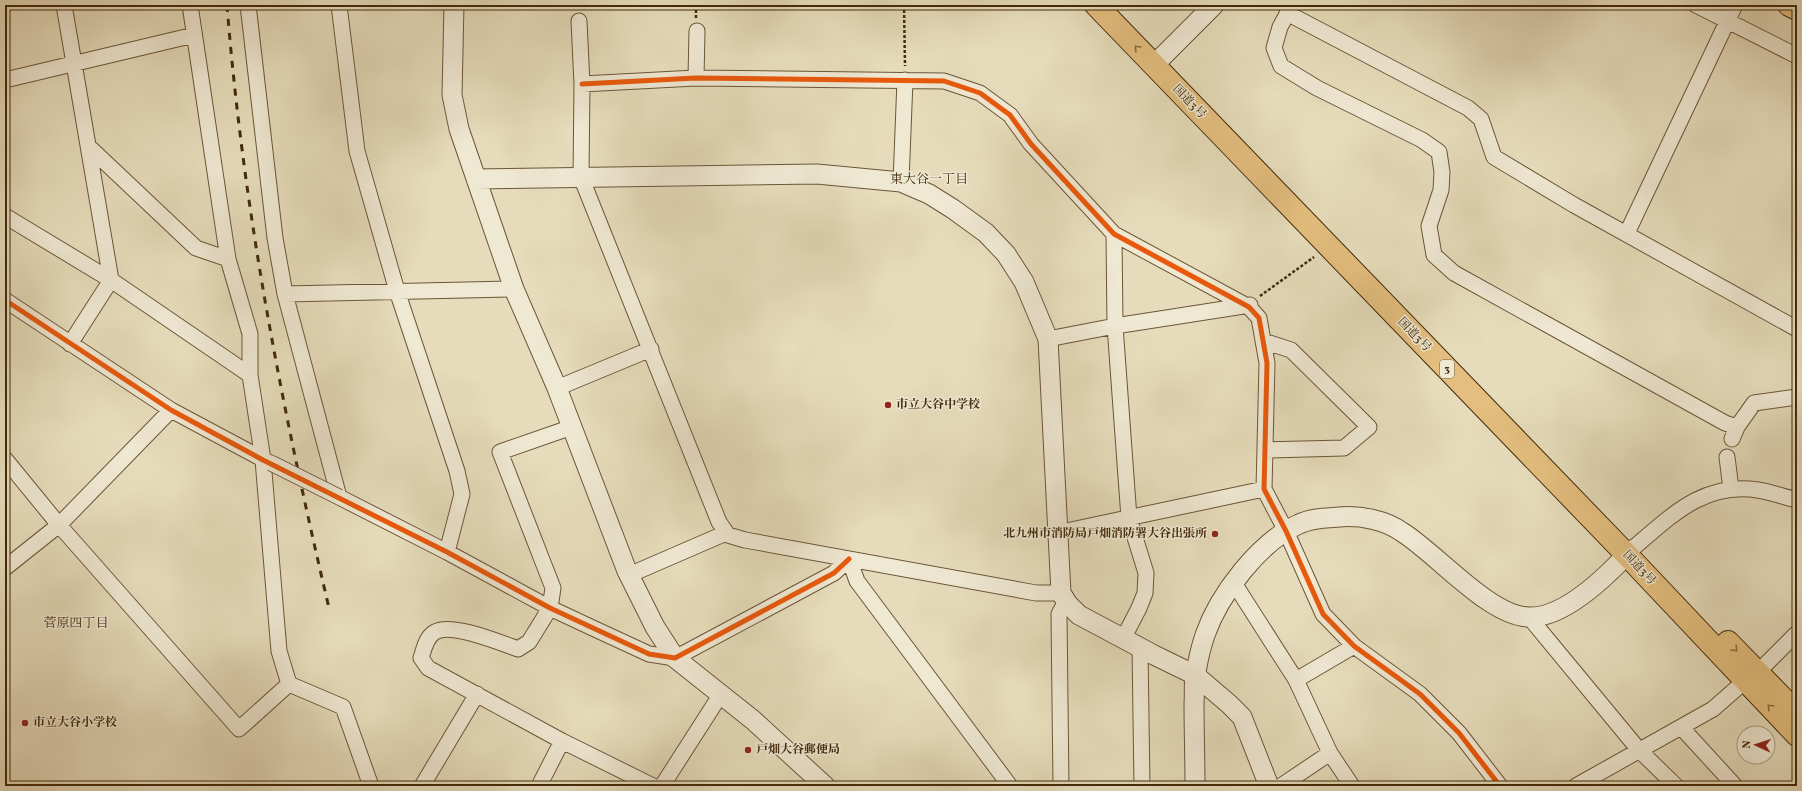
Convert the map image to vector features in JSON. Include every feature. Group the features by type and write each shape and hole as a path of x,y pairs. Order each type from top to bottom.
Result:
{"main road":[{"name":"国道3号","path":"1096,5 1159,61 1752,676 1797,735"},
{"name":"国道3号","path":"1116,5 1159,61"},
{"path":"1789,5 1797,9"},
{"name":"国道3号","path":"1752,676 1797,712"}],"street":[{"path":"64,5 111,280 70,344"},
{"path":"190,5 228,259 250,334 250,375 267,461 279,651 289,684"},
{"path":"248,5 275,238 286,294 340,497"},
{"path":"339,5 356,151 397,291 457,471 462,494 447,552"},
{"path":"454,5 452,95 459,129 514,289 557,388 629,575 655,627 675,658 759,725 825,786"},
{"path":"1159,61 1214,5"},
{"path":"1696,5 1797,56"},
{"path":"1627,233 1735,5"},
{"path":"1797,329 1627,233 1574,205 1494,157 1481,119 1468,108 1290,9 1280,27 1274,48 1281,66 1317,88 1422,140 1439,152 1442,172 1441,190 1429,226 1434,255 1454,272 1718,419 1735,433 1754,403 1797,397"},
{"path":"579,21 582,84 581,177 719,522 726,533 745,540 1064,597 1079,615 1140,648 1195,675 1242,717 1269,786"},
{"path":"696,78 697,31"},
{"path":"5,80 74,62 194,35"},
{"path":"582,84 696,78 944,81 980,93 1010,115 1031,144 1114,234 1250,305 1260,318 1267,364 1264,489 1286,531 1323,614 1354,646 1420,694 1459,733 1500,786"},
{"path":"901,182 905,80"},
{"path":"88,146 196,248 228,259"},
{"path":"476,179 817,174 901,182 929,194 953,208 986,233 1006,254 1024,282 1048,339 1057,533 1064,597 1059,614 1061,786"},
{"path":"5,216 111,280 250,375"},
{"path":"1114,234 1115,326 1129,518 1146,572 1145,594 1123,639"},
{"path":"286,294 514,289"},
{"path":"5,300 171,410 267,461 447,552 550,608 649,654 675,658 834,573 849,559"},
{"path":"1048,339 1115,326 1250,305"},
{"path":"1263,341 1291,350 1369,427 1344,448 1265,450"},
{"path":"557,388 651,350"},
{"path":"5,568 59,525 171,410"},
{"path":"572,427 500,452 553,588 550,608 529,642 518,649 469,632 442,628 434,632 427,640 421,658 428,668 562,741 654,786"},
{"path":"1727,457 1732,489"},
{"path":"5,459 59,525 239,729 289,684"},
{"path":"1057,533 1264,489"},
{"path":"1195,786 1195,675 1206,635 1220,604 1234,583 1260,552 1286,531 1300,523 1321,518 1349,516 1380,521 1402,531 1493,605 1529,618 1550,614 1571,603 1602,578 1631,550 1685,505 1708,494 1732,489 1758,490 1797,500"},
{"path":"629,575 726,533"},
{"path":"849,559 857,581 1010,786"},
{"path":"1234,583 1296,680 1330,753 1352,786"},
{"path":"1529,618 1639,750 1676,786"},
{"path":"1576,786 1714,709 1752,676 1797,633"},
{"path":"1296,680 1354,646"},
{"path":"1140,648 1142,786"},
{"path":"289,684 343,707 371,786"},
{"path":"422,786 476,694"},
{"path":"662,786 721,694"},
{"path":"1681,727 1735,786"},
{"path":"539,786 562,741"},
{"path":"1281,786 1330,753"}],"path":[{"path":"904,5 905,80"},
{"path":"1250,305 1316,256"}],"railway":[{"path":"227,5 243,157 266,308 295,459 329,608"}],"cycle path":[{"path":"582,84 696,78 944,81 980,93 1010,115 1031,144 1114,234 1249,307 1259,318 1267,363 1264,489 1286,531 1323,614 1354,646 1420,694 1459,733 1500,786"},
{"path":"5,300 171,410 263,460 447,552 550,608 649,654 675,658 834,573 849,559"}],"place":[{"name":"市立大谷中学校","path":"888,405"},
{"name":"北九州市消防局戸畑消防署大谷出張所","path":"1215,534"},
{"name":"市立大谷小学校","path":"25,723"},
{"name":"戸畑大谷郵便局","path":"748,750"}],"district":[{"name":"東大谷一丁目","path":"929,180"},
{"name":"菅原四丁目","path":"76,624"}]}
